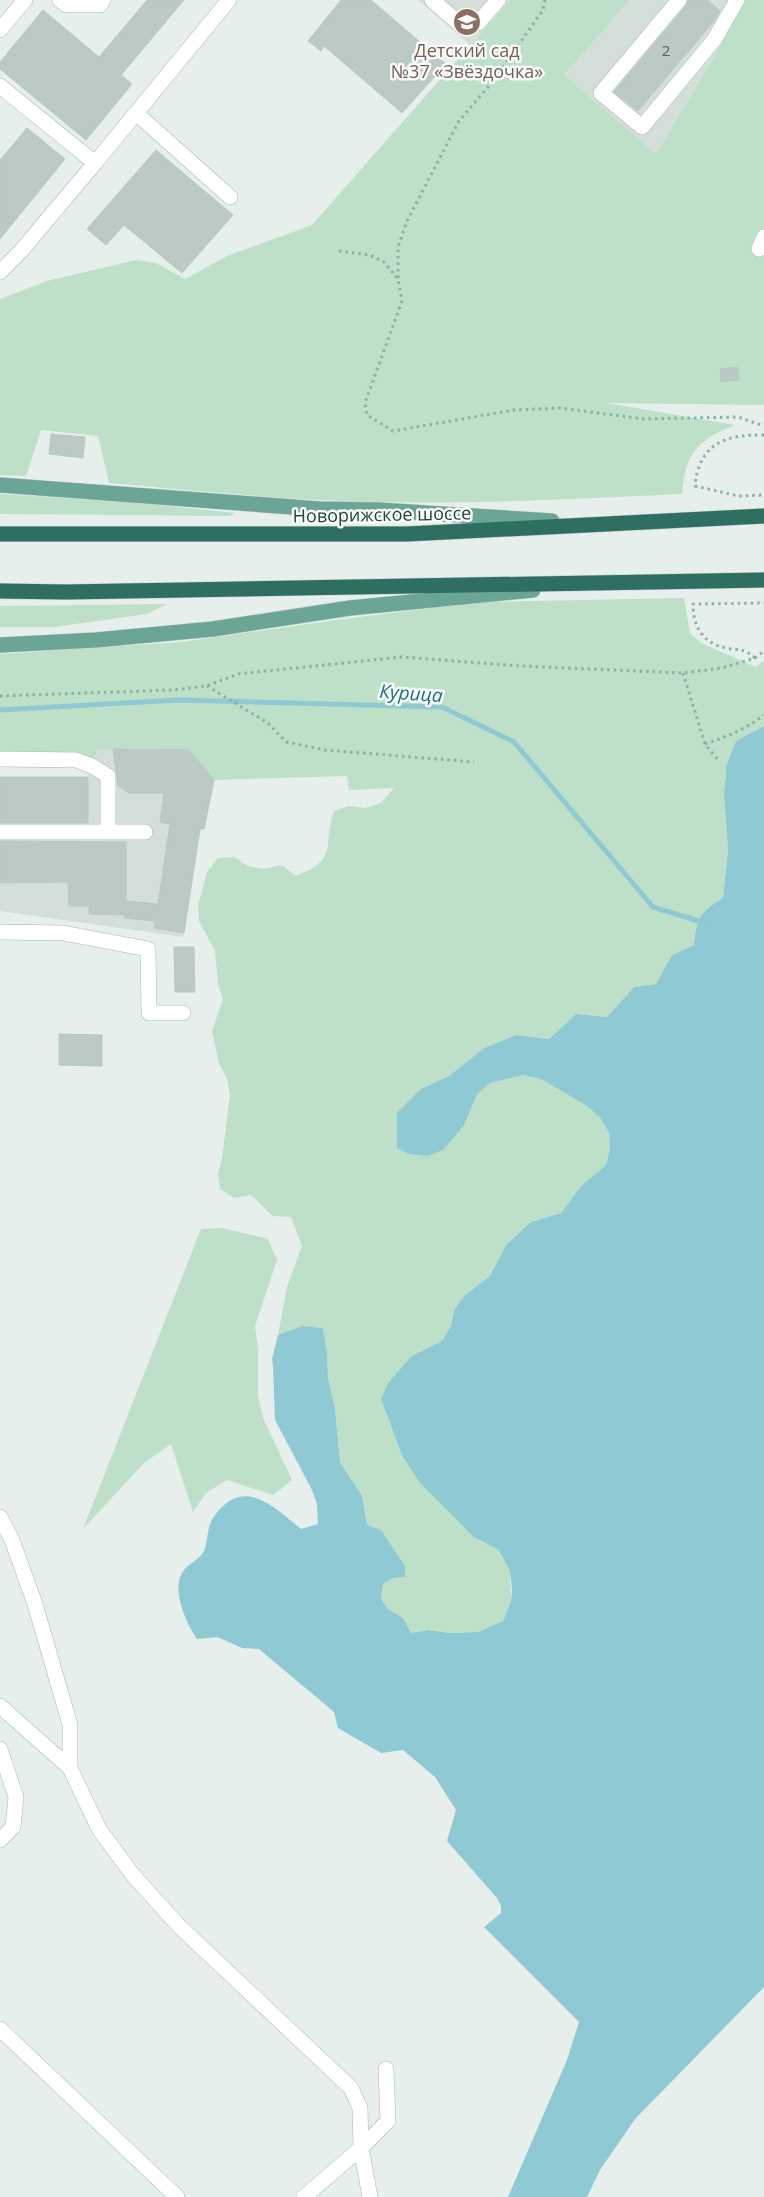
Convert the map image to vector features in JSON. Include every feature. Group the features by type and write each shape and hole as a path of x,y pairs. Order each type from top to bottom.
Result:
{"highway":[{"name":"Новорижское шоссе","path":"0,534 407,534 764,516"},
{"path":"0,591 86,592 764,580"}],"main road":[{"path":"0,485 319,509 379,510 597,524"},
{"path":"0,645 96,640 213,629 350,608 602,583"}],"street":[{"path":"0,30 25,0"},
{"path":"60,0 66,5 100,5 103,0"},
{"path":"0,272 21,251 229,0"},
{"path":"432,0 462,26 478,23 498,0"},
{"path":"679,0 601,93 642,127 714,40 733,2"},
{"path":"0,86 95,163"},
{"path":"136,114 230,197"},
{"path":"0,759 76,760 92,766 108,776 108,832"},
{"path":"0,832 145,832"},
{"path":"0,932 63,933 148,949 149,1012 183,1013"},
{"path":"0,1517 12,1540 35,1604 70,1725 70,1768"},
{"path":"0,1706 70,1768 100,1829 132,1874 179,1926 351,2088 360,2108 361,2148 370,2197"},
{"path":"0,1749 16,1798 13,1827 0,1840"},
{"path":"0,2029 178,2197"},
{"path":"304,2197 361,2148 388,2121 386,2069"}],"path":[{"path":"545,0 542,10 494,80 458,121 408,221 398,247 398,279 402,301 365,403 368,415 393,430 514,410 560,408 644,419 738,417 764,426"},
{"path":"338,251 370,255 384,262 398,279"},
{"path":"764,435 735,436 718,442 700,462 694,486 739,496 764,495"},
{"path":"755,658 745,650 723,647 712,642 696,627 693,618 693,604 764,603"},
{"path":"0,696 173,690 206,686 238,674 401,657 521,666 683,673 722,668 755,658 764,651"},
{"path":"683,673 705,744 718,760"},
{"path":"206,686 268,723 286,742 325,750 474,762"},
{"path":"705,744 726,737 764,715"}],"shaded area":[{"name":"Детский сад №37 «Звёздочка»","path":"418,0 510,0 470,45"},
{"path":"630,0 745,0 719,48 656,154 564,75"},
{"path":"98,749 189,750 214,780 204,829 200,829 183,937 0,911 0,777 88,777"}],"green space":[{"path":"510,0 630,0 564,75 656,154 719,48 745,0 764,0 764,405 607,403 735,425 712,436 696,450 686,468 682,494 491,502 376,502 276,497 109,483 98,436 41,430 26,476 0,475 0,299 47,281 136,260 156,263 185,279 227,256 312,225"},
{"path":"0,494 138,503 235,513 231,516 0,514"},
{"path":"684,598 690,633 701,643 756,667 764,660 764,726 736,741 724,794 728,850 723,898 709,907 701,916 698,922 694,945 672,955 656,984 634,987 607,1017 576,1014 549,1039 516,1035 484,1048 449,1076 421,1089 464,1125 476,1094 489,1083 523,1075 541,1079 587,1106 600,1118 609,1132 610,1148 606,1165 581,1186 561,1213 531,1222 506,1245 490,1276 464,1296 454,1310 451,1326 442,1341 427,1349 457,1518 474,1537 499,1549 510,1571 511,1601 503,1621 478,1632 450,1633 428,1630 411,1633 403,1618 388,1609 381,1599 383,1584 393,1578 405,1577 405,1566 381,1531 367,1525 351,1478 340,1462 335,1408 328,1378 323,1328 302,1326 278,1335 287,1287 302,1246 291,1217 273,1216 251,1195 234,1198 220,1189 218,1173 222,1159 230,1095 227,1079 219,1064 212,1031 223,999 218,984 215,951 199,921 198,905 207,872 218,858 234,857 248,866 264,869 282,865 296,876 319,864 324,857 334,811 349,806 365,808 381,803 394,788 349,790 347,776 214,780 188,750 98,749 94,759 0,755 0,654 181,642 478,602"},
{"path":"167,604 147,614 54,627 0,627 0,606"},
{"path":"223,1228 268,1239 277,1260 255,1326 258,1349 258,1396 263,1418 292,1480 273,1495 227,1480 206,1493 193,1512 171,1444 144,1463 83,1529 201,1229"}],"water":[{"path":"764,726 764,1987 635,2119 600,2170 587,2197 508,2197 567,2060 579,2022 484,1927 501,1913 501,1906 497,1898 447,1841 456,1810 435,1777 403,1750 381,1753 338,1728 334,1712 259,1649 242,1648 217,1637 197,1639 188,1624 181,1604 179,1594 180,1576 204,1551 213,1518 224,1505 235,1498 246,1496 257,1498 279,1511 301,1529 318,1524 317,1504 311,1488 275,1420 272,1359 278,1335 302,1326 323,1328 328,1378 335,1408 340,1462 362,1496 367,1525 381,1530 405,1566 405,1577 393,1578 383,1584 381,1599 388,1609 403,1618 411,1633 428,1630 450,1633 478,1632 503,1621 511,1601 512,1589 510,1571 499,1550 474,1537 420,1483 403,1457 381,1399 388,1383 412,1356 442,1341 451,1326 454,1310 464,1296 490,1276 506,1245 531,1222 561,1213 581,1186 606,1165 610,1148 609,1132 600,1118 587,1106 541,1079 523,1075 490,1083 477,1094 464,1125 443,1150 427,1156 409,1154 397,1148 397,1113 421,1089 449,1076 484,1048 516,1035 549,1039 576,1014 607,1017 634,987 656,984 672,955 694,945 696,928 704,912 723,898 728,850 724,794 726,767 736,741"}],"building":[{"path":"147,0 184,0 121,75 132,84 86,140 0,69 0,62 43,10 99,57"},
{"path":"341,0 371,0 446,64 402,113 324,46 321,51 308,41"},
{"path":"688,0 707,0 720,11 714,21 638,111 614,92 686,6"},
{"path":"27,128 65,159 0,239 0,160"},
{"path":"156,150 233,215 182,273 124,225 106,245 87,229"},
{"path":"737,367 739,380 721,382 720,369"},
{"path":"51,434 85,437 83,458 49,454"},
{"path":"113,749 189,750 214,780 204,829 200,829 184,933 154,928 155,921 124,918 125,915 89,914 89,906 69,906 68,882 0,883 0,841 126,842 126,901 158,904 170,824 160,822 164,793 129,793 118,786"},
{"path":"0,777 88,777 88,823 0,823"},
{"path":"174,947 194,947 195,992 175,992"},
{"path":"59,1034 102,1035 102,1066 59,1065"}],"waterway":[{"name":"Курица","path":"0,710 178,700 442,707 514,742 653,907 702,922"}],"place":[{"name":"Детский сад №37 «Звёздочка»","path":"467,22"}]}
